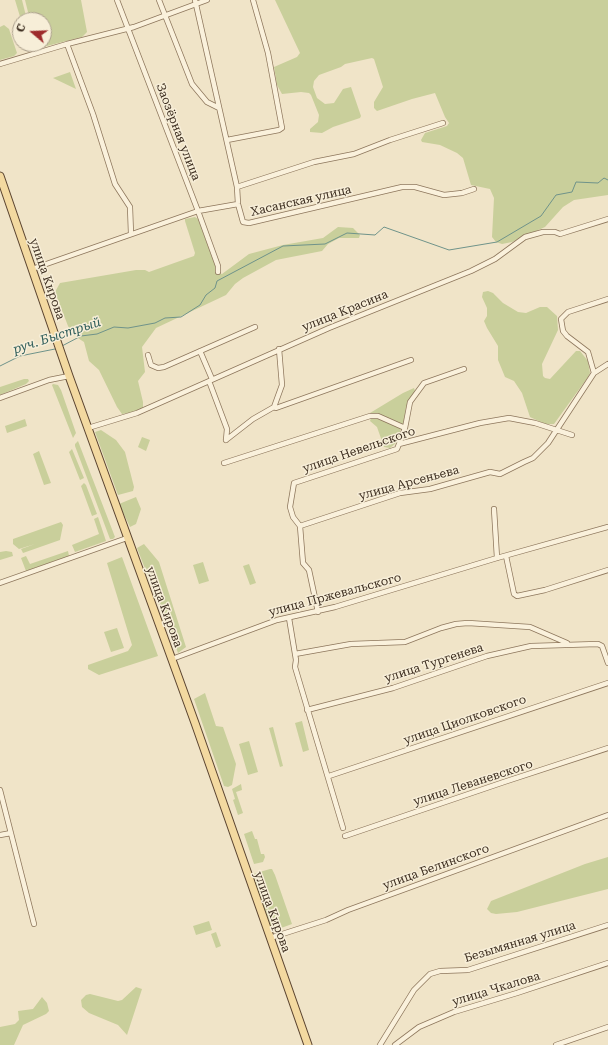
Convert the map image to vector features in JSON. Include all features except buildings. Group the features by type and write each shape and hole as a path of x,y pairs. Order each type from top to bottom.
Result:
{"main road":[{"name":"улица Кирова","path":"0,176 69,376 172,659 308,1045"}],"street":[{"name":"Заозёрная улица","path":"117,0 198,211 218,266 218,272"},
{"path":"159,0 192,84 207,102 219,108"},
{"path":"0,64 128,28 166,16 196,2 207,0"},
{"path":"227,140 279,130 282,128 268,53 253,0"},
{"path":"196,2 237,187 238,204"},
{"path":"67,44 93,114 116,184 130,207 131,234"},
{"path":"237,187 314,162 354,154 390,140 443,123"},
{"name":"Хасанская улица","path":"32,269 198,211 238,204 242,221 246,223 402,187 415,187 444,195 462,193 474,189"},
{"name":"улица Красина","path":"88,428 137,413 279,349 471,271 495,259 525,237 543,232 555,232 560,234 608,219"},
{"path":"594,373 588,352 567,336 561,322 563,316 568,312 608,299"},
{"path":"148,355 151,365 158,368 255,327"},
{"path":"274,407 282,385 279,349"},
{"path":"200,351 227,429 226,440 253,419 274,407 276,408 411,360"},
{"path":"572,435 557,430 594,373 608,364"},
{"path":"399,444 405,428 410,402 424,383 464,369"},
{"path":"0,398 49,380 69,376"},
{"path":"224,462 370,416 378,416 405,428"},
{"name":"улица Невельского","path":"300,526 293,516 290,507 294,483 397,449 399,444 480,423 509,418 557,430"},
{"name":"улица Арсеньева","path":"300,526 400,493 430,489 490,472 500,474 533,458 545,448 557,430"},
{"path":"494,509 497,558"},
{"path":"300,526 303,563 309,570 318,612"},
{"name":"улица Пржевальского","path":"172,659 265,624 318,612 442,576 497,558 608,527"},
{"path":"0,583 127,538"},
{"path":"506,556 514,594 517,596 545,590 608,570"},
{"path":"289,618 295,654 295,667 307,710 329,776 343,828"},
{"path":"295,654 351,644 405,642 441,628 456,624 468,623 530,627 568,644"},
{"name":"улица Тургенева","path":"307,710 393,688 487,656 531,646 595,643 601,645 608,663"},
{"name":"улица Циолковского","path":"329,776 608,683"},
{"name":"улица Леваневского","path":"345,836 608,748"},
{"path":"0,790 34,924"},
{"name":"улица Белинского","path":"270,938 326,920 348,910 608,814"},
{"path":"0,835 11,833"},
{"name":"Безымянная улица","path":"380,1045 414,990 430,974 440,971 468,970 608,925"},
{"name":"улица Чкалова","path":"395,1045 419,1027 454,1012 517,993 608,962"},
{"path":"556,1045 608,1027"}],"green space":[{"path":"15,0 22,0 25,12 19,12"},
{"path":"25,0 81,0 87,32 82,37 52,45 52,12 28,12"},
{"path":"275,0 608,0 608,195 574,200 563,207 545,227 512,242 502,244 496,242 492,237 494,198 490,189 471,185 463,158 457,153 440,145 422,142 421,140 425,133 447,126 449,123 435,93 377,111 374,108 374,102 383,87 374,59 372,58 345,64 341,67 319,75 314,81 313,87 317,98 325,104 334,103 343,89 351,87 361,116 360,118 333,127 322,133 310,132 310,129 318,122 319,115 311,95 309,93 301,92 282,94 277,85 274,67 297,57 300,53"},
{"path":"4,25 9,29 12,38 12,52 17,53 14,56 0,60 0,27"},
{"path":"70,72 76,89 53,78"},
{"path":"195,217 198,219 218,273 222,274 249,254 283,245 323,238 338,227 353,228 360,235 359,238 339,238 328,244 322,251 276,260 243,278 235,284 226,295 156,328 142,347 145,372 138,381 143,408 136,412 122,414 99,370 89,361 84,342 73,335 68,326 55,292 60,283 136,270 145,270 149,272 194,256 195,253 185,219"},
{"path":"488,291 493,293 503,303 518,312 526,313 540,307 547,307 557,316 558,330 542,364 543,376 545,378 550,379 576,351 580,351 588,361 590,373 588,377 554,424 545,424 530,417 522,393 514,381 505,377 498,360 498,346 484,321 487,316 487,308 482,297 483,292"},
{"path":"28,379 29,381 26,384 0,395 0,387"},
{"path":"52,385 58,385 61,390 76,433 73,438"},
{"path":"414,388 415,391 406,407 403,425 370,413 403,393"},
{"path":"371,418 378,418 401,428 397,442 390,448 384,447 377,427 370,421"},
{"path":"25,419 27,426 7,433 5,426"},
{"path":"101,430 116,440 125,452 134,487 133,491 118,495 95,432"},
{"path":"142,437 150,440 146,451 138,447"},
{"path":"78,441 115,537 113,539 110,539 75,446"},
{"path":"72,449 84,478 80,480 69,452"},
{"path":"39,451 51,483 44,485 33,454"},
{"path":"84,483 97,514 92,516 81,486"},
{"path":"136,497 141,509 136,524 130,527 119,504"},
{"path":"98,517 106,541 75,552 72,545 99,534 94,519"},
{"path":"61,522 63,525 60,540 23,553 21,549 35,544 19,549 13,544 13,539"},
{"path":"144,544 159,562 186,647 178,653 137,548"},
{"path":"68,551 69,556 26,571 21,558 26,556 30,564"},
{"path":"0,552 12,552 13,556 0,560"},
{"path":"122,557 158,656 99,675 88,669 88,665 128,651 132,645 107,563"},
{"path":"203,562 209,581 199,584 193,565"},
{"path":"249,564 256,583 250,585 243,566"},
{"path":"117,628 124,648 111,652 104,632"},
{"path":"205,693 216,726 223,727 236,764 232,785 228,787 224,786 194,699"},
{"path":"302,721 309,750 303,752 295,723"},
{"path":"273,727 283,766 280,767 269,728"},
{"path":"249,741 258,772 248,775 239,744"},
{"path":"241,784 242,790 236,792 243,813 238,815 233,800 235,799 232,789"},
{"path":"252,831 255,839 257,839 261,854 264,854 265,857 263,862 254,864 244,834"},
{"path":"608,857 608,889 517,912 496,914 491,913 487,909 491,901 585,864"},
{"path":"272,869 275,875 292,924 273,931 252,876 253,874"},
{"path":"209,921 212,930 196,935 193,926"},
{"path":"216,932 221,946 216,948 211,934"},
{"path":"136,987 142,989 127,1035 118,1025 89,1013 82,1007 81,1000 86,995 90,994 118,1001 122,1000"},
{"path":"42,997 47,1003 49,1011 46,1014 23,1025 14,1045 0,1045 0,1027 15,1024 19,1020 18,1011 33,1009"}],"waterway":[{"name":"руч. Быстрый","path":"62,346 81,336 97,334 114,327 128,328 155,323 165,318 181,317 200,305 206,295 215,288 217,281 283,246 325,244 347,233 375,235 384,227 449,250 497,242 541,216 556,195 572,192 576,182 598,183 604,178 608,180"},
{"name":"руч. Быстрый","path":"0,366 20,356 55,349"}]}
